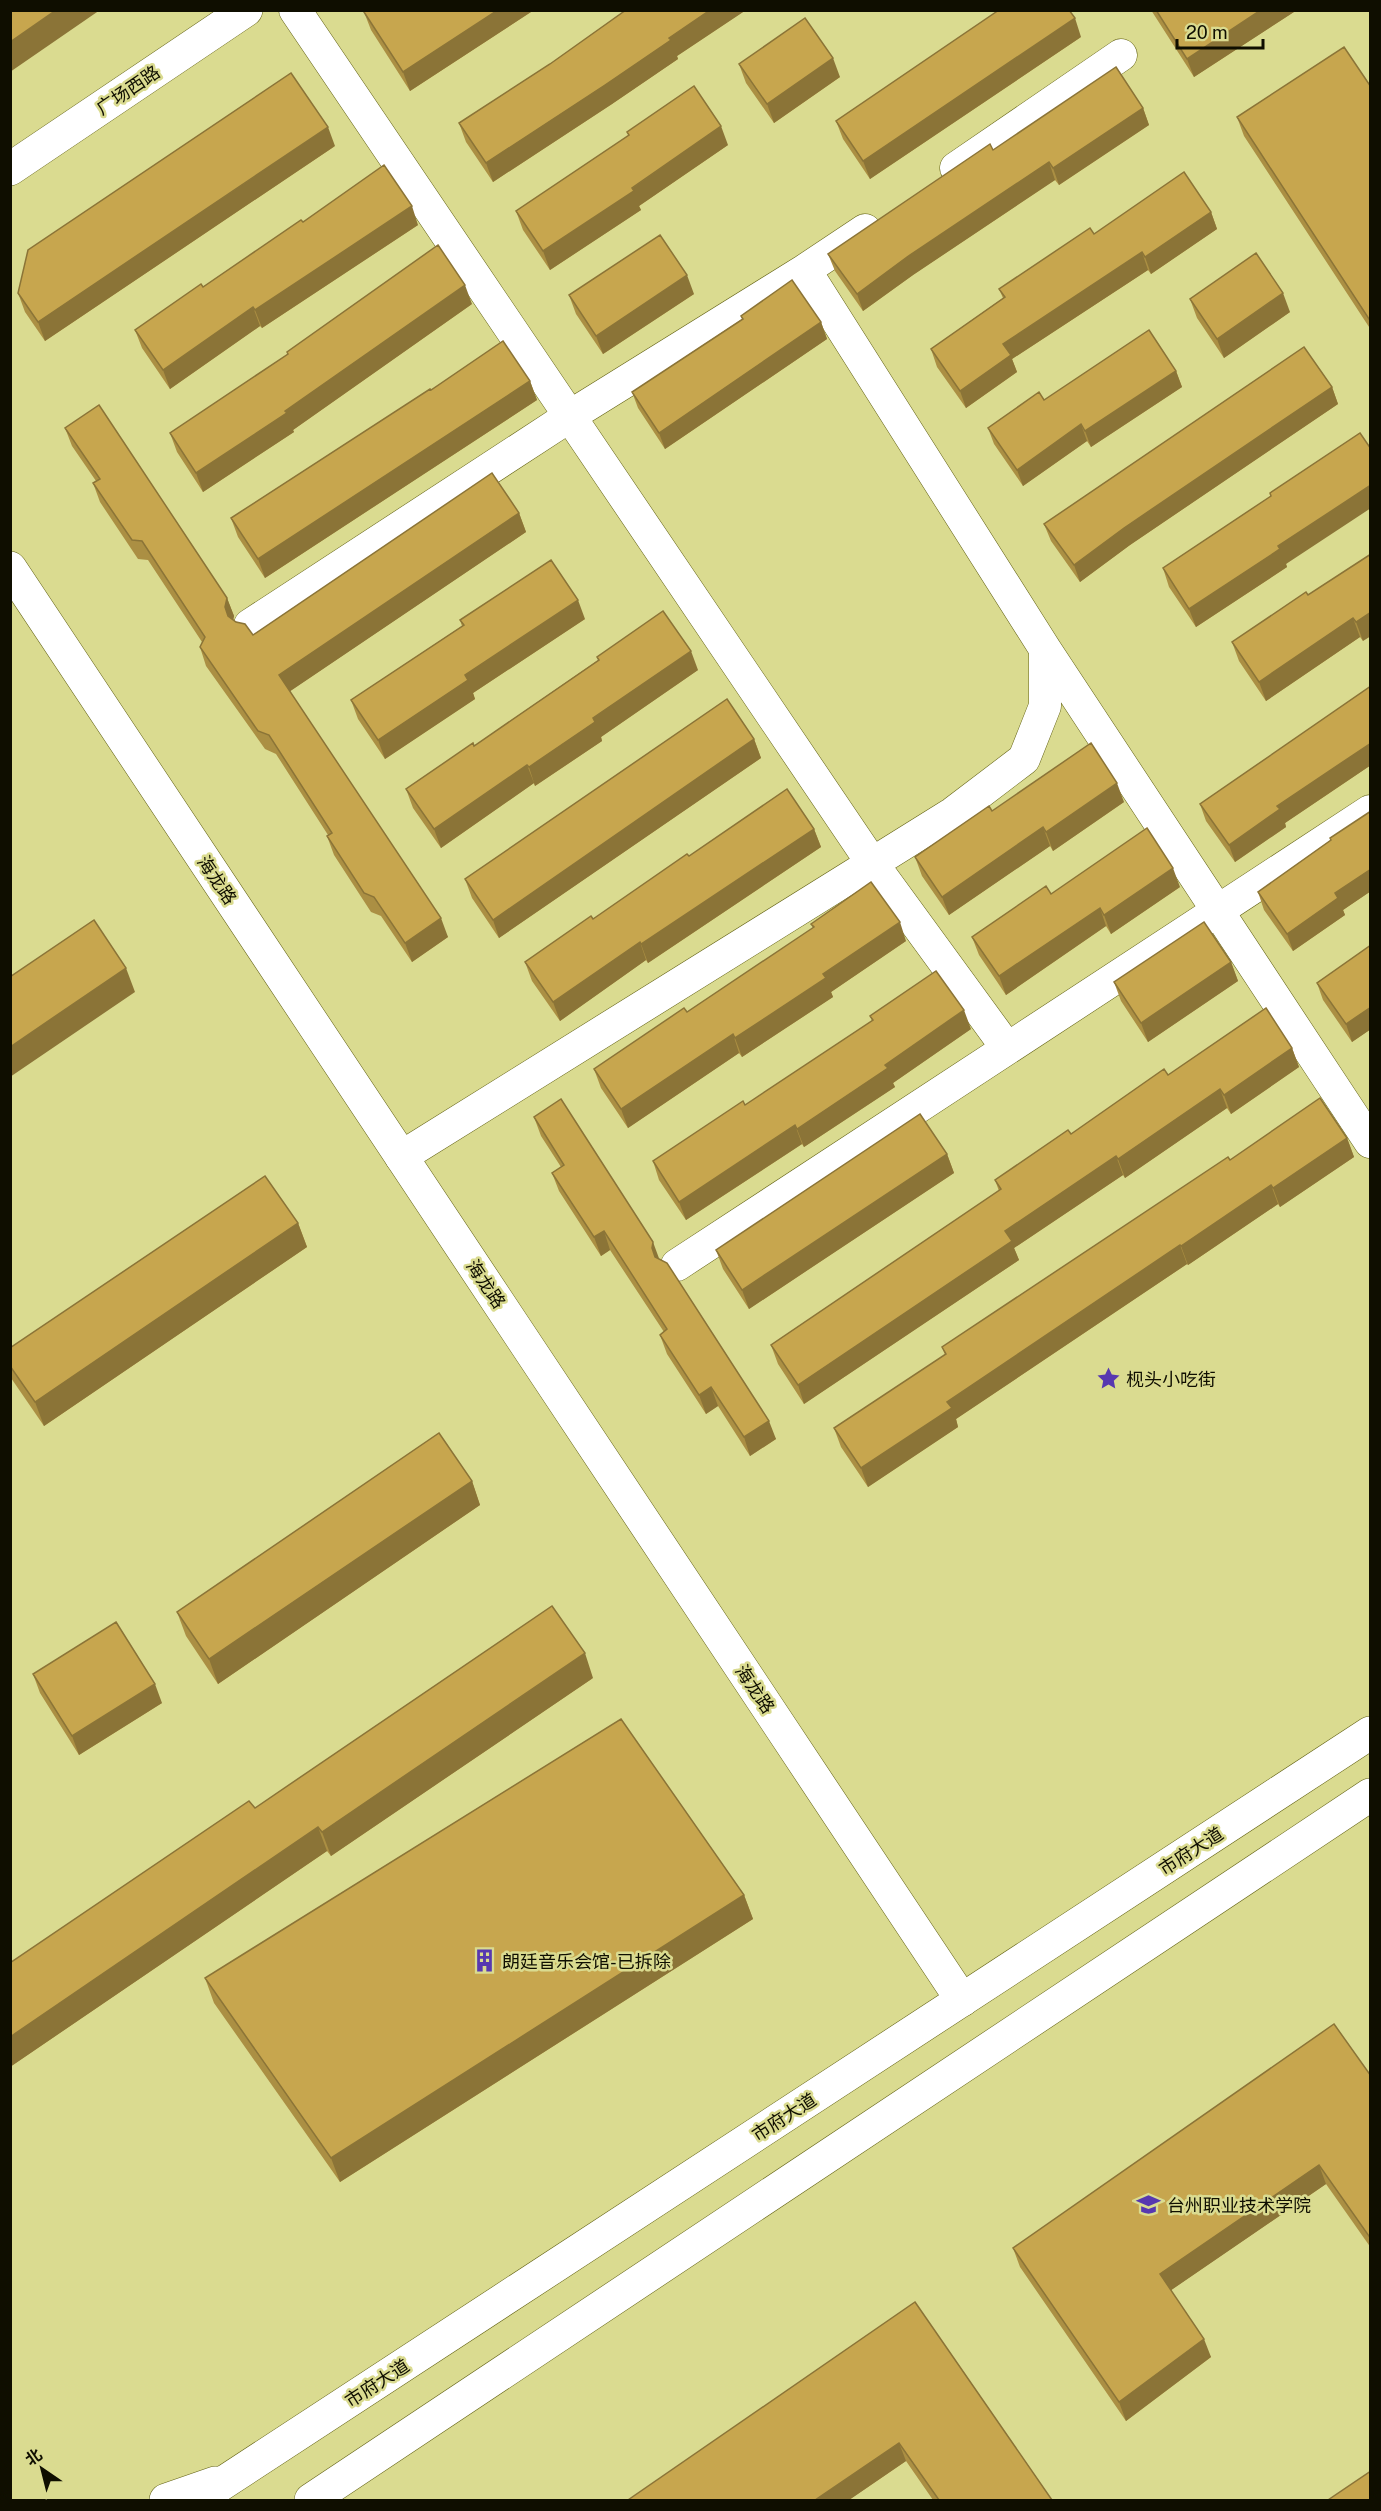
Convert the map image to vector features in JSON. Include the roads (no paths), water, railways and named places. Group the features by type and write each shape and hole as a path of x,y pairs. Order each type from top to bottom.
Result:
{"main road":[{"name":"广场西路","path":"10,169 246,10"},
{"name":"海龙路","path":"10,568 962,2000"},
{"name":"市府大道","path":"197,2500 1371,1732"},
{"path":"311,2500 1371,1796"},
{"path":"166,2500 237,2475"}],"street":[{"path":"295,10 873,863 1007,1048"},
{"path":"933,183 1121,55"},
{"path":"250,625 570,416 805,270 884,216"},
{"path":"805,270 1045,649 1371,1142"},
{"path":"401,1157 953,813 1024,759 1045,706 1045,649"},
{"path":"677,1265 1371,810"}],"place":[{"name":"枧头小吃街","path":"1108,1379"},
{"name":"朗廷音乐会馆-已拆除","path":"484,1961"},
{"name":"台州职业技术学院","path":"1149,2205"}]}
